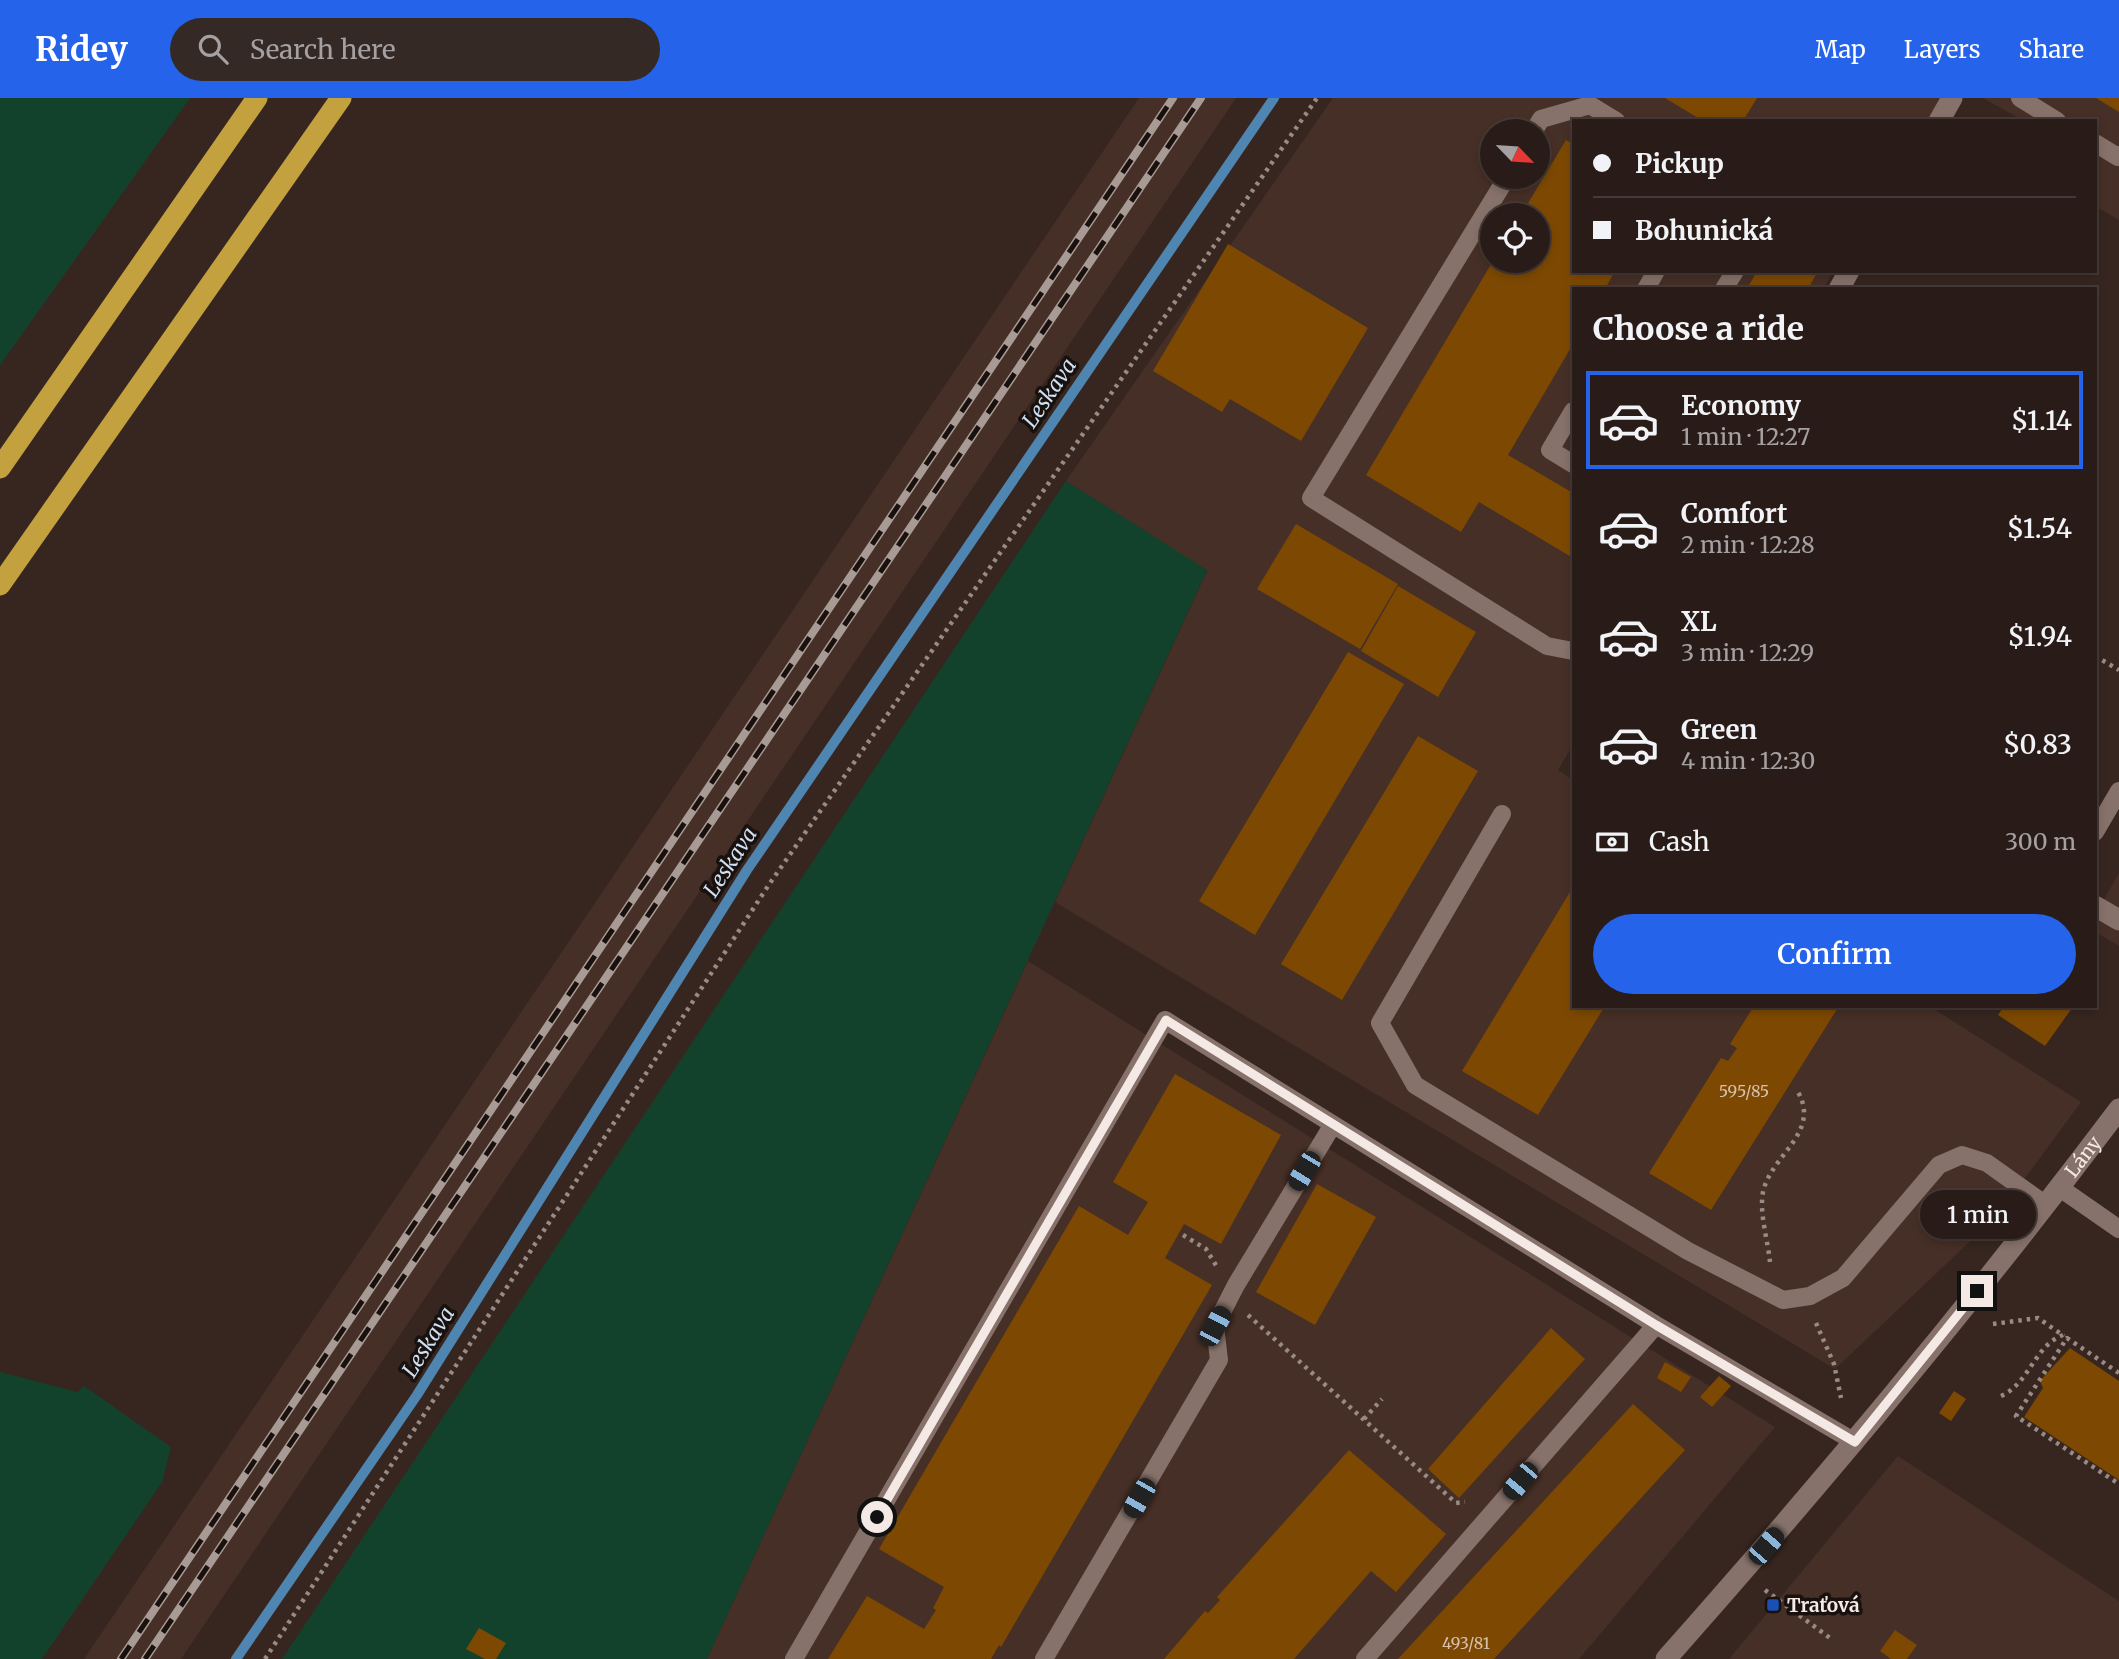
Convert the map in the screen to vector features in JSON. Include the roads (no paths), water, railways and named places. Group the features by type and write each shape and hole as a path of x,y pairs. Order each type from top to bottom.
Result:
{"highway":[{"path":"0,468 257,98"},
{"path":"2,583 341,98"}],"street":[{"path":"1940,119 1952,98"},
{"path":"2097,907 2119,920"},
{"name":"Lány","path":"1666,1659 1855,1442 2060,1188 2119,1109"}],"lane":[{"path":"2020,98 2054,119"},
{"path":"1544,119 1590,105 1613,119"},
{"path":"2097,145 2119,158"},
{"path":"1500,189 1311,498 1547,646 1572,651"},
{"path":"1572,413 1550,450 1572,463"},
{"path":"2097,829 2119,791"},
{"path":"1502,814 1380,1023 1415,1086 1688,1251 1783,1300 1810,1296 1843,1278 1939,1165 1962,1155 1987,1163 2046,1205"},
{"path":"794,1659 1166,1020 1332,1126 1656,1325 1855,1442"},
{"path":"1044,1659 1219,1360 1215,1326 1332,1126"},
{"path":"2060,1188 2119,1229"},
{"path":"1365,1659 1656,1325"}],"waterway":[{"name":"Leskava","path":"236,1659 417,1395 747,870 1274,98"}],"railway":[{"path":"121,1659 1173,98"},
{"path":"145,1659 1201,98"}],"place":[{"name":"Traťová","path":"1773,1605"}]}
